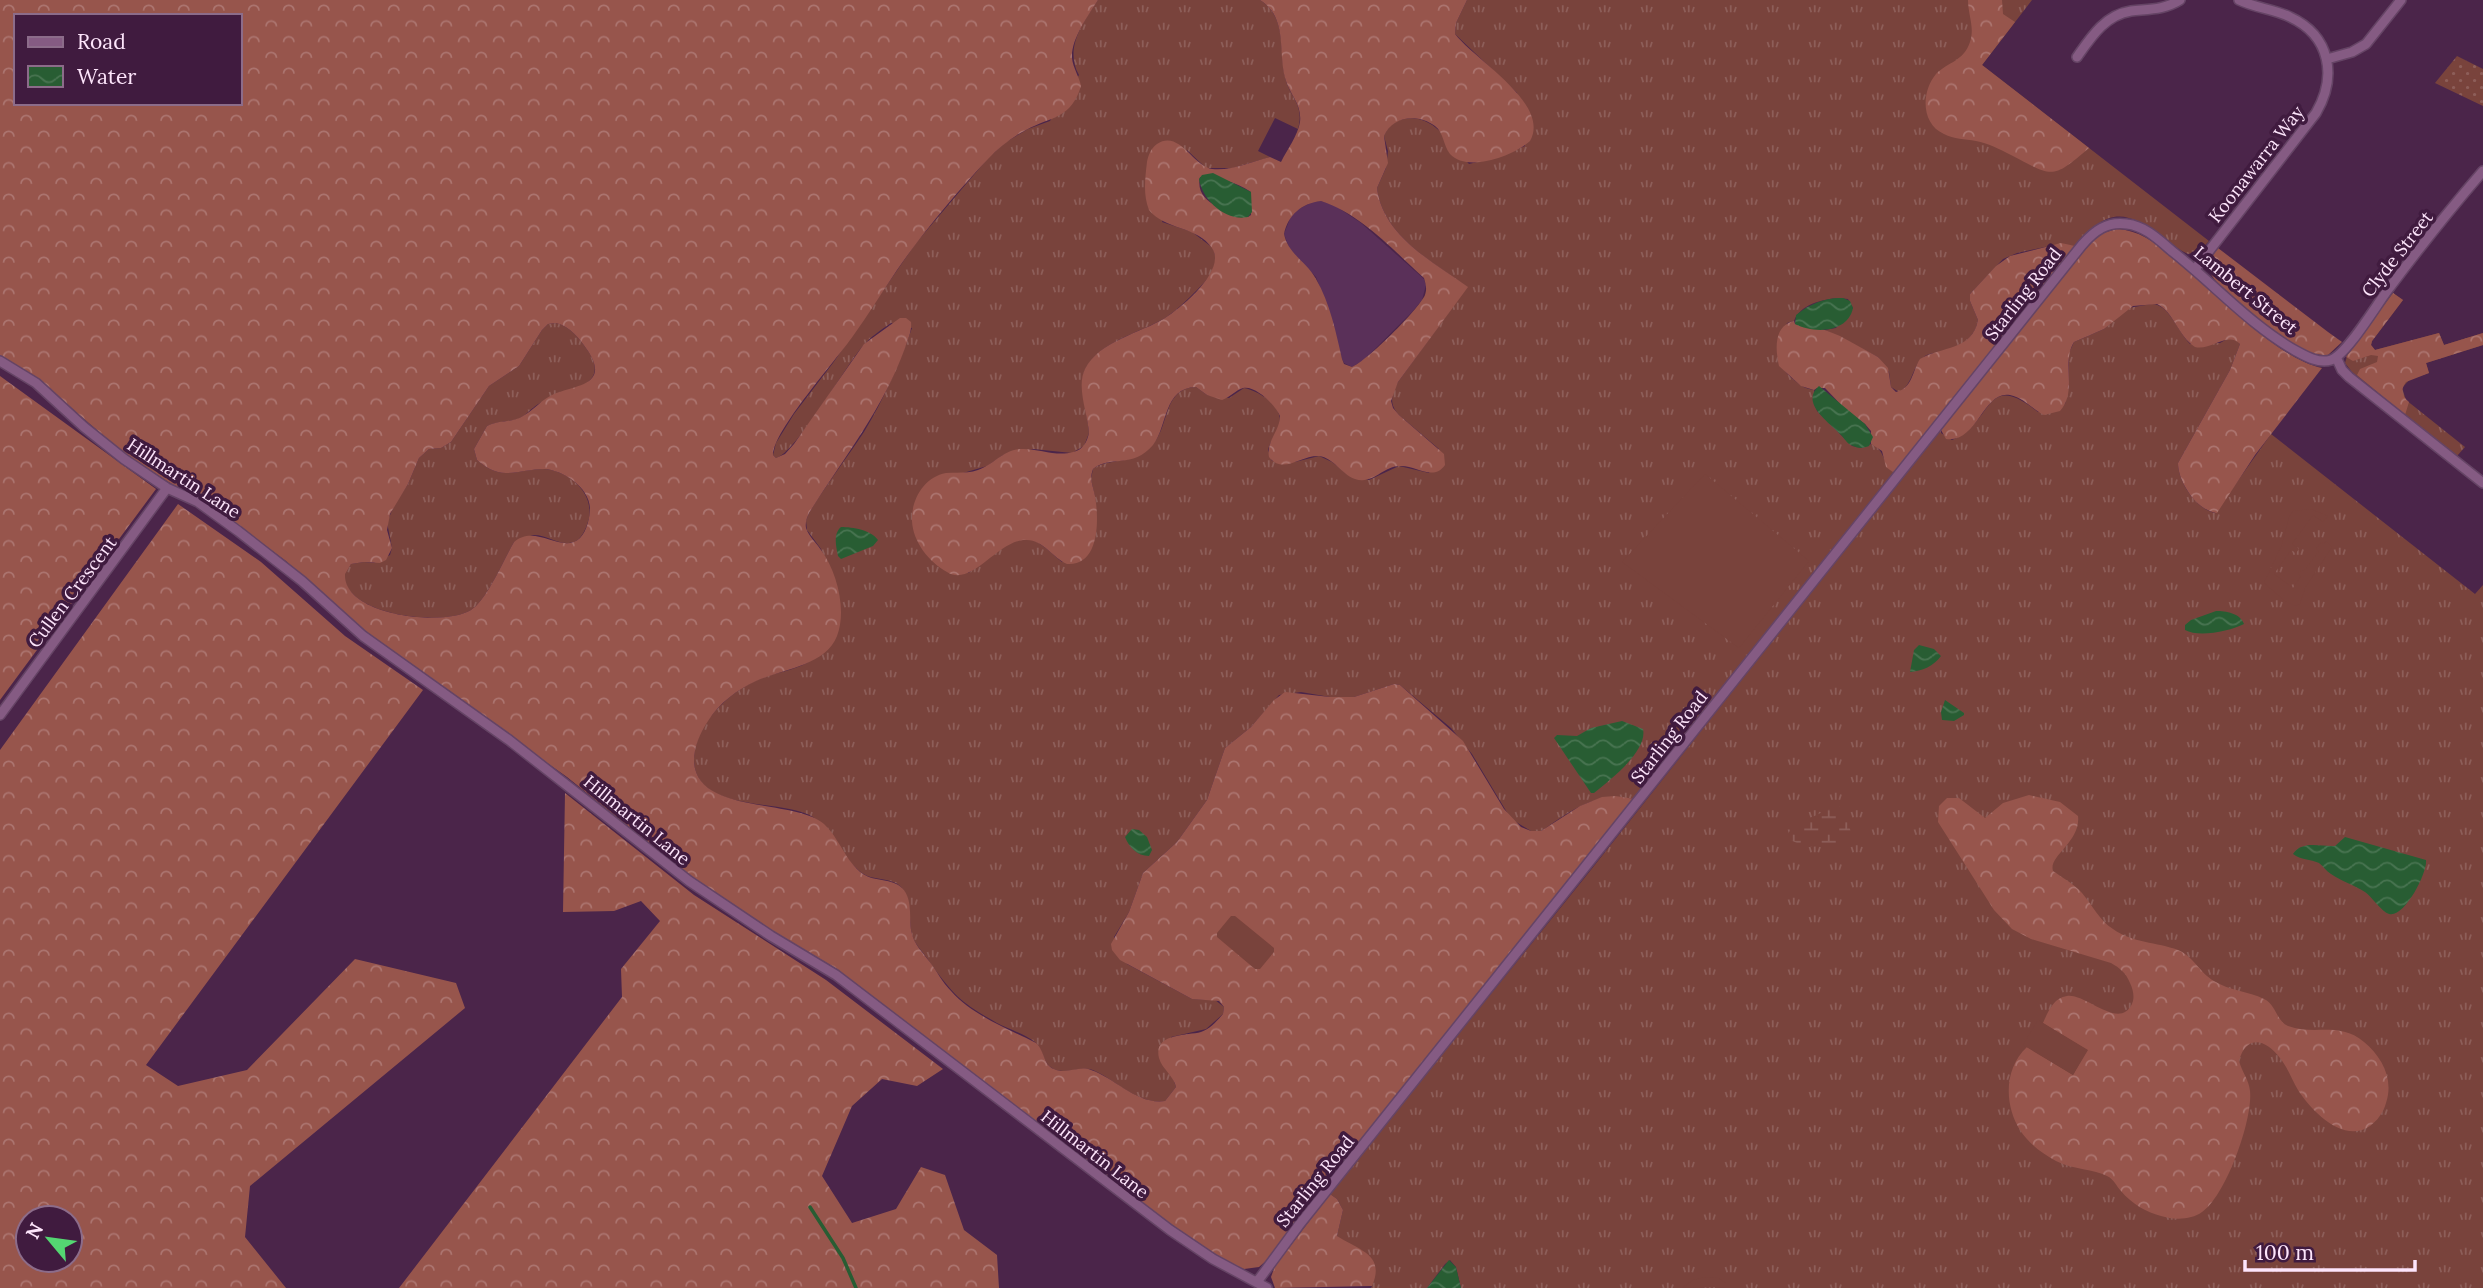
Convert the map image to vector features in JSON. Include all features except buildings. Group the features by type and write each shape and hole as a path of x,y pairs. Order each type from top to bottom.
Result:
{"street":[{"path":"2077,57 2097,31 2113,17 2128,12 2163,8 2180,0"},
{"path":"2239,0 2301,23 2319,41 2327,59 2352,52 2366,44 2401,0"},
{"name":"Koonawarra Way","path":"2195,269 2316,113 2329,82 2327,59"},
{"name":"Clyde Street","path":"2336,357 2483,171"},
{"name":"Lambert Street","path":"2115,223 2143,229 2290,347 2318,360 2328,361 2336,357"},
{"name":"Starling Road","path":"1257,1282 2082,245 2095,231 2115,223"},
{"path":"2336,357 2349,377 2483,483"},
{"name":"Hillmartin Lane","path":"0,361 36,383 97,439 167,488 198,502 247,538 302,581 363,636 509,740 688,881 836,975 1147,1214 1213,1259 1267,1288"},
{"name":"Cullen Crescent","path":"0,715 167,488"}],"shaded area":[{"path":"1321,201 1334,205 1361,223 1424,279 1426,285 1422,300 1412,312 1364,360 1352,367 1342,359 1316,277 1290,250 1284,234 1291,216 1312,202"}],"green space":[{"path":"0,0 1098,0 1081,28 1072,51 1081,86 1072,105 1060,115 1026,130 1006,143 964,185 907,255 853,336 783,430 773,455 776,458 785,454 794,444 864,344 900,318 911,322 905,348 885,392 806,520 807,531 827,559 836,580 841,603 837,636 823,654 813,660 756,681 717,708 696,745 694,761 699,778 711,790 728,798 810,816 824,824 857,869 873,878 898,885 906,893 915,941 945,984 960,1000 991,1021 1036,1043 1050,1067 1059,1071 1091,1070 1136,1095 1155,1101 1165,1101 1176,1087 1159,1058 1158,1050 1161,1044 1172,1037 1207,1029 1223,1014 1224,1007 1219,1001 1192,999 1120,960 1111,944 1129,912 1143,873 1177,842 1207,800 1225,748 1251,727 1274,700 1285,692 1354,697 1394,684 1400,685 1463,741 1504,809 1521,827 1531,831 1541,831 1580,806 1602,797 1635,799 1268,1259 1259,1267 1244,1269 1183,1234 837,969 775,933 699,883 567,777 359,626 286,561 202,499 175,486 127,456 47,387 0,356","holes":["548,324 561,325 578,337 588,351 594,362 593,377 588,382 550,396 519,418 487,426 474,449 477,460 494,471 506,473 544,469 574,481 585,493 590,508 588,524 580,538 565,543 531,536 514,542 483,598 471,610 458,615 419,617 397,614 360,600 349,588 345,574 351,564 380,563 386,560 392,548 387,530 390,514 408,484 419,458 429,449 441,448 451,442 489,386 519,366"]},
{"path":"1098,0 1260,0 1269,7 1278,25 1285,77 1298,107 1298,129 1275,118 1258,151 1270,157 1233,168 1206,168 1187,150 1162,222 1192,232 1213,248 1215,260 1210,276 1169,315 1110,345 1091,360 1083,376 1089,433 1084,446 1072,453 1033,449 1003,455 987,466 963,473 968,573 991,555 1018,540 1027,539 1039,543 1062,562 1096,531 1095,497 1091,479 1093,469 1132,458 1148,449 1160,432 1173,399 1186,389 1196,387 1207,395 1229,398 1244,388 1257,393 1275,406 1280,418 1268,450 1272,461 1295,462 1319,456 1332,462 1348,475 1369,480 1399,466 1429,473 1439,449 1399,415 1392,403 1393,395 1398,382 1467,287 1425,257 1399,234 1381,205 1377,188 1386,168 1388,151 1384,136 1389,127 1400,120 1415,118 1433,126 1469,164 1502,156 1525,146 1517,93 1455,34 1456,23 1467,0 2032,0 1982,65 2209,241 2199,252 2188,254 2138,221 2117,216 2097,224 2075,246 2054,245 2003,259 1970,294 1978,320 1974,332 1965,342 1954,348 1925,356 1920,360 1904,389 1899,392 1891,387 1889,372 1878,357 1825,330 1836,328 1853,308 1848,299 1833,299 1809,305 1794,321 1787,323 1778,354 1781,366 1799,384 1814,390 1817,411 1852,446 1862,448 1871,444 1876,447 1894,473 1635,799 1620,797 1596,800 1574,809 1541,831 1531,831 1511,819 1472,754 1451,728 1400,685 1394,684 1354,697 1330,697 1301,692 1279,695 1251,727 1225,748 1207,800 1177,842 1143,873 1129,912 1114,937 1127,964 1192,999 1215,1000 1224,1007 1223,1014 1206,1029 1171,1037 1176,1087 1165,1101 1155,1101 1136,1096 1093,1070 1062,1071 1052,1068 1035,1042 967,1004 947,984 912,936 908,900 901,887 862,873 813,817 799,811 742,802 708,789 698,777 694,759 696,746 706,722 724,702 757,680 807,663 839,628 839,596 821,549 807,530 806,521 871,420 891,381 912,328 891,323 872,337 854,357 795,442 776,458 773,455 776,443 916,243 989,157 1006,142 1028,129 1050,121 1079,75 1075,65 1074,46 1081,27"},
{"path":"1260,0 1467,0 1456,23 1455,34 1508,83 1530,112 1534,127 1530,141 1502,157 1479,162 1458,160 1450,154 1438,129 1421,119 1399,121 1388,129 1384,136 1388,163 1377,188 1381,205 1389,220 1411,246 1468,287 1398,382 1391,401 1399,415 1444,454 1445,465 1430,473 1406,466 1394,467 1373,478 1361,480 1350,477 1329,460 1319,456 1280,464 1269,457 1269,451 1280,416 1265,397 1254,390 1243,388 1222,400 1207,395 1196,387 1185,389 1172,401 1158,437 1145,452 1137,457 1106,463 1093,469 1091,479 1097,528 1086,557 1078,563 1067,564 1038,543 1017,541 966,573 956,575 947,572 923,551 913,529 914,505 925,484 938,475 978,470 1014,450 1027,449 1060,454 1082,447 1089,433 1082,384 1085,369 1091,359 1110,345 1173,313 1200,287 1213,267 1215,257 1206,241 1163,221 1149,210 1145,181 1147,160 1153,148 1165,141 1172,141 1198,162 1212,169 1234,167 1270,157 1281,162 1297,132 1300,116 1283,71 1279,26 1269,8","holes":["1200,177 1227,181 1251,192 1251,215 1248,217 1232,212 1208,200 1202,194","1321,201 1350,215 1376,234 1424,278 1426,285 1425,295 1413,311 1380,345 1352,367 1344,364 1342,359 1321,288 1312,273 1289,247 1284,234 1297,211 1308,204"]},
{"path":"1968,0 2002,0 2003,14 2015,22 1982,65 2089,148 2067,166 2052,172 2044,171 1989,145 1948,136 1931,123 1927,115 1926,98 1931,81 1936,74 1964,53 1970,42 1972,26"},
{"path":"2457,56 2483,69 2483,106 2435,83"},
{"path":"2116,229 2141,235 2156,244 2265,338 2304,362 2322,368 2255,455 2217,513 2202,507 2190,494 2181,479 2178,463 2230,370 2240,344 2225,340 2195,347 2184,337 2168,313 2157,304 2133,306 2104,329 2074,342 2069,358 2068,395 2060,411 2044,415 2015,396 2001,396 1993,400 1966,433 1957,438 1946,439 1941,430 2083,251 2100,234"},
{"path":"2061,243 2075,246 1894,473 1886,467 1882,451 1871,444 1871,431 1865,424 1847,411 1825,388 1814,390 1801,386 1779,366 1779,333 1794,321 1795,324 1840,336 1878,357 1888,368 1891,387 1896,392 1902,390 1909,383 1920,359 1963,343 1970,337 1978,320 1970,294 1996,266 2010,256"},
{"path":"2218,248 2342,342 2328,355 2316,354 2303,350 2277,334 2212,276 2209,262"},
{"path":"2393,293 2403,300 2372,341 2371,345 2375,350 2439,333 2444,345 2483,333 2483,345 2426,363 2429,373 2410,379 2402,388 2406,400 2465,447 2457,456 2352,372 2345,363 2348,353"},
{"path":"2393,293 2403,300 2372,341 2371,345 2375,350 2439,333 2444,345 2483,333 2483,345 2426,363 2429,373 2406,382 2403,393 2409,402 2405,415 2357,375 2360,369 2377,362 2378,356 2371,355 2353,361 2346,357"},
{"path":"2152,304 2168,313 2190,344 2220,343 2229,338 2236,339 2240,344 2230,370 2178,463 2181,478 2189,494 2201,506 2215,513 2271,434 2475,594 2483,585 2483,1288 1461,1288 1456,1267 1450,1260 1427,1288 1371,1288 1337,1236 1343,1210 1337,1199 1330,1194 1941,430 1941,433 1952,440 1975,423 1998,397 2007,396 2020,400 2038,412 2065,404 2069,385 2069,353 2074,342 2104,329 2128,308"},
{"path":"556,323 578,337 588,351 594,363 594,373 590,380 582,386 540,403 518,419 487,426 474,449 477,460 494,471 506,473 543,469 570,478 583,491 589,508 588,521 581,537 571,543 565,543 534,535 514,542 483,598 471,610 458,615 419,617 397,614 360,600 348,588 344,574 351,564 374,563 390,555 392,548 387,522 419,458 429,449 441,448 451,442 489,386 519,366 542,330 548,324"},
{"path":"0,376 156,489 0,700"},
{"path":"1705,474 1809,561 1739,648 1622,562"},
{"path":"178,504 261,562 345,636 423,690 146,1065 178,1086 247,1070 355,959 456,983 465,1008 250,1186 245,1237 286,1288 0,1288 0,750"},
{"path":"2311,509 2328,516 2323,522 2313,515 2292,544 2299,549 2296,553 2291,550 2274,574 2293,588 2301,576 2298,574 2301,570 2304,571 2319,551 2316,549 2321,542 2324,544 2326,541 2332,547 2305,588 2300,604 2295,606 2264,583 2282,544 2289,517 2293,511"},
{"path":"565,793 694,895 826,980 943,1069 917,1086 882,1079 852,1106 822,1176 852,1223 896,1209 921,1167 945,1175 964,1230 997,1255 999,1288 399,1288 622,997 621,969 660,921 641,901 614,911 563,912"},
{"path":"2029,795 2060,802 2078,816 2075,833 2055,860 2053,871 2079,890 2100,917 2120,934 2178,950 2214,981 2268,1001 2288,1026 2307,1030 2336,1030 2364,1042 2381,1062 2387,1077 2386,1103 2377,1119 2362,1130 2344,1130 2334,1126 2303,1098 2275,1052 2257,1042 2246,1046 2239,1061 2249,1087 2250,1104 2236,1156 2220,1190 2198,1215 2166,1217 2145,1210 2130,1200 2109,1177 2056,1161 2031,1144 2015,1120 2009,1098 2010,1076 2019,1056 2027,1047 2073,1075 2087,1050 2043,1023 2052,1006 2067,996 2119,1014 2132,1004 2133,996 2127,976 2111,963 2031,939 2012,929 1994,910 1938,822 1939,806 1947,798 1959,798 1985,818 2003,803"},
{"path":"1837,805 1844,809 1852,836 1848,845 1806,847 1788,839 1792,827"},
{"path":"1231,916 1235,916 1274,948 1274,952 1260,969 1255,969 1217,937 1217,933"},
{"path":"2038,1020 2088,1050 2073,1075 2023,1045"},
{"path":"1330,1194 1337,1199 1343,1210 1337,1236 1368,1254 1373,1260 1375,1275 1372,1286 1275,1288 1271,1277 1275,1266"},
{"path":"1718,1278 1726,1283 1726,1287 1682,1288 1693,1280"}],"water":[{"path":"1213,173 1251,192 1252,212 1248,217 1231,216 1210,202 1199,179 1202,175"},
{"path":"1843,298 1850,301 1853,308 1850,316 1837,327 1820,330 1795,324 1796,315 1806,308 1824,300"},
{"path":"1819,386 1865,424 1873,437 1869,446 1859,448 1849,444 1818,412 1812,399"},
{"path":"841,527 866,531 878,540 873,546 841,559 838,556 836,540"},
{"path":"2216,611 2236,615 2244,624 2214,633 2185,630 2185,625 2191,620"},
{"path":"1919,645 1934,649 1941,656 1935,663 1910,672 1914,650"},
{"path":"1945,700 1964,715 1954,721 1942,720 1941,712"},
{"path":"1622,721 1643,729 1640,746 1618,773 1591,793 1554,738 1557,735 1577,736 1591,728"},
{"path":"1132,829 1139,830 1147,837 1152,850 1149,856 1137,853 1129,844 1125,837"},
{"path":"2345,837 2426,860 2414,893 2395,914 2386,913 2365,892 2335,876 2319,863 2293,854 2301,847 2335,846"},
{"path":"1449,1260 1456,1267 1461,1288 1427,1288"}],"waterway":[{"path":"810,1207 843,1258 856,1288"}]}
